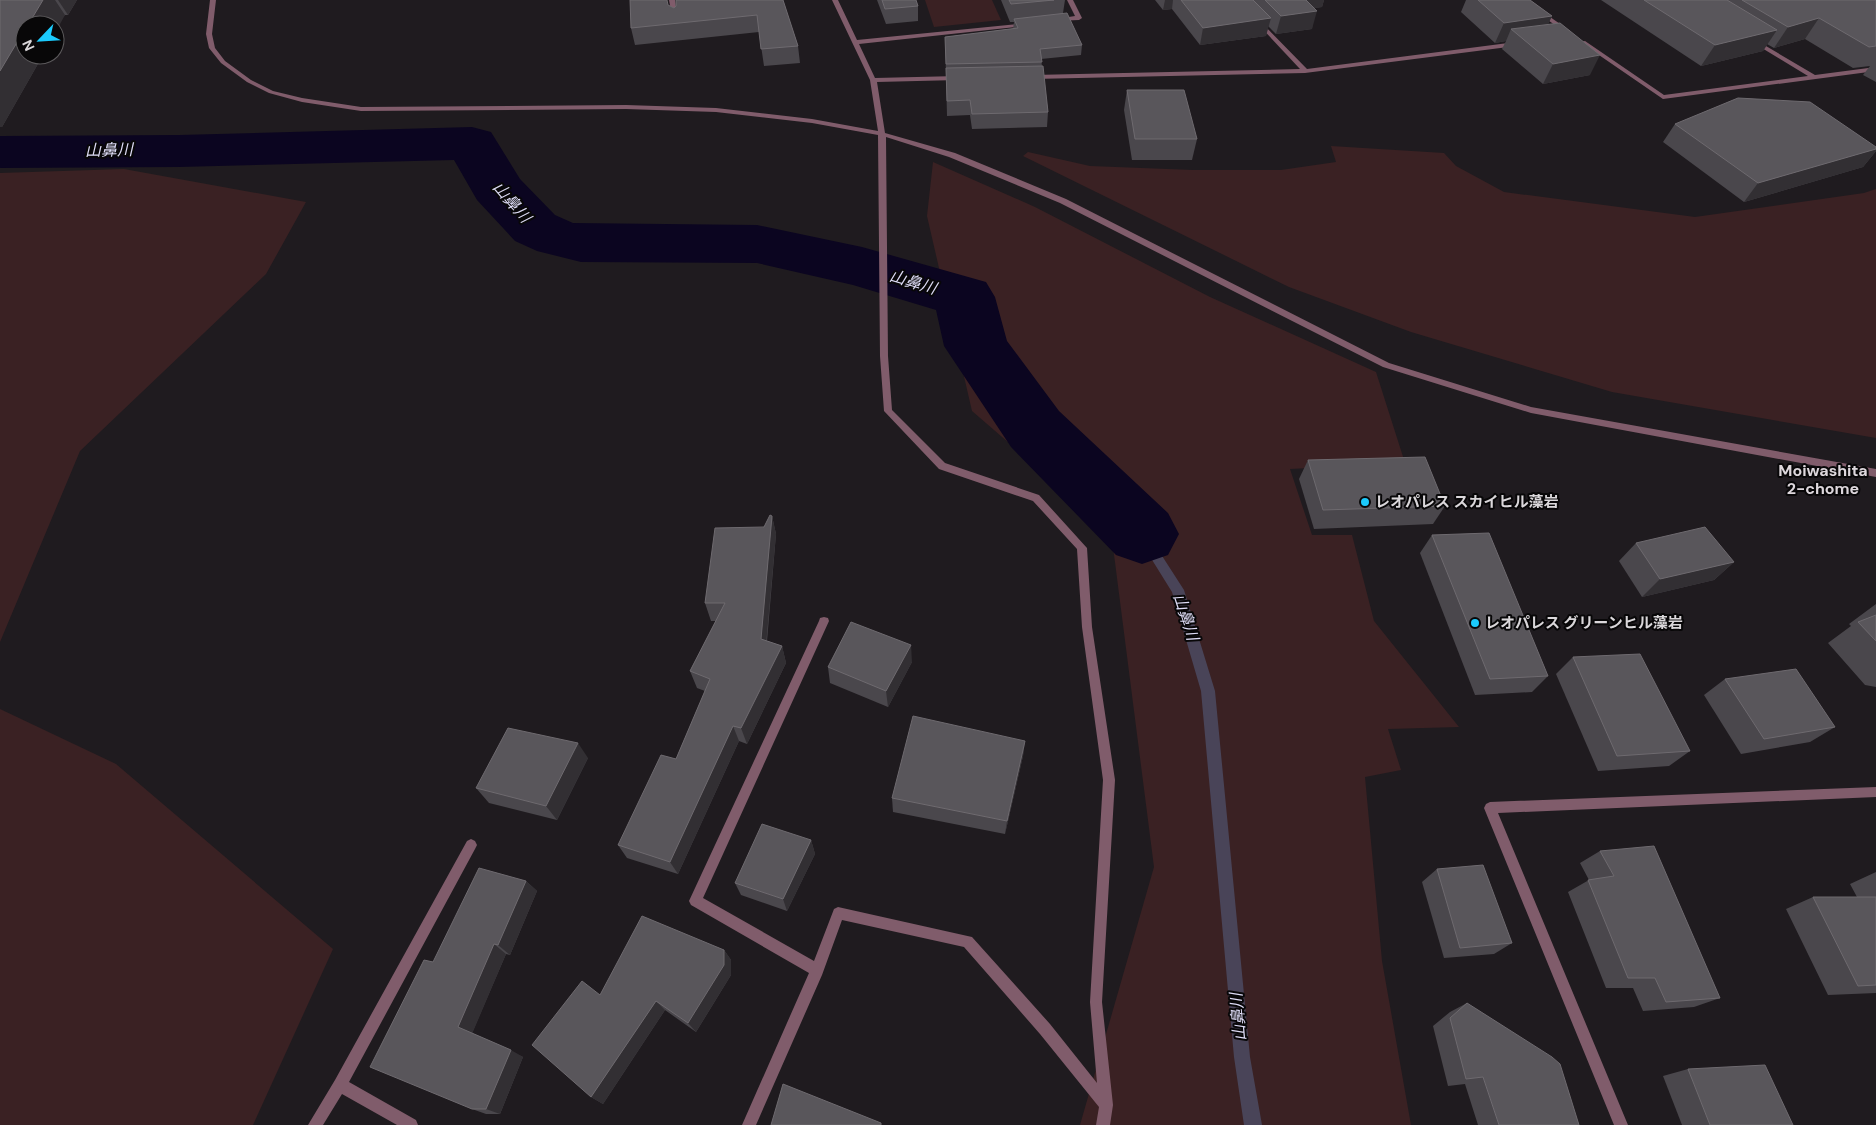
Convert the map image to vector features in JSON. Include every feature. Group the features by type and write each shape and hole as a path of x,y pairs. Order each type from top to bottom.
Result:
{"street":[{"path":"213,0 209,34 212,48 222,62 249,81 271,92 302,100 361,109 626,107 707,110 812,121 882,134 960,157 1063,201 1386,365 1531,410 1876,473"},
{"path":"672,0 676,22"},
{"path":"836,0 872,80 882,134 884,329 888,411 942,466 1036,498 1082,548 1087,627 1109,780 1096,1002 1106,1104 1103,1125"},
{"path":"1050,21 1079,18 1070,0"},
{"path":"1522,0 1663,97 1876,70"},
{"path":"1252,14 1305,72"},
{"path":"854,42 1030,23"},
{"path":"1565,38 1574,36"},
{"path":"1747,36 1814,77"},
{"path":"1030,77 1305,72 1526,43"},
{"path":"872,80 971,78"},
{"path":"817,970 695,901 824,621"},
{"path":"1620,1125 1490,808 1876,792"},
{"path":"315,1125 340,1085 471,845"},
{"path":"749,1125 817,970 838,913 968,941 1045,1029 1106,1104"},
{"path":"340,1085 411,1125"}],"shaded area":[{"path":"925,0 992,0 1001,20 934,27"},
{"path":"1331,146 1444,153 1456,166 1504,192 1695,217 1864,193 1876,189 1876,438 1612,392 1411,332 1289,287 1023,156 1028,152 1090,166 1193,170 1281,170 1336,162"},
{"path":"933,162 1035,207 1210,297 1376,372 1405,463 1290,469 1312,535 1352,535 1374,621 1459,727 1388,729 1401,770 1365,777 1382,961 1411,1125 1080,1125 1154,867 1111,531 972,411 927,216"},
{"path":"124,169 306,202 266,274 80,451 0,642 0,173"},
{"path":"0,709 116,764 333,949 253,1125 0,1125"}],"building":[{"path":"0,0 43,0 34,15 15,15 15,46 0,71"},
{"path":"630,0 667,0 668,5 674,8 676,0 783,0 798,46 761,49 757,15 631,28"},
{"path":"882,0 916,0 918,6 885,9"},
{"path":"1009,0 1054,0 1011,4"},
{"path":"1181,0 1253,0 1271,18 1203,28"},
{"path":"1265,0 1306,0 1317,11 1281,16"},
{"path":"1478,0 1530,0 1552,16 1504,23"},
{"path":"1644,0 1727,0 1777,30 1715,45"},
{"path":"1742,0 1876,0 1876,46 1869,47 1819,18 1788,27"},
{"path":"1067,13 1082,45 1040,49 1042,62 946,64 945,37 1018,28 1014,19"},
{"path":"1560,23 1600,55 1553,64 1511,29"},
{"path":"1043,66 1048,112 972,114 970,100 947,101 946,68"},
{"path":"1127,90 1184,90 1197,139 1135,139"},
{"path":"1738,98 1810,102 1876,147 1876,149 1758,183 1675,124"},
{"path":"1425,457 1445,506 1323,510 1308,460"},
{"path":"770,515 772,516 761,639 782,646 741,728 733,726 670,862 618,845 661,755 676,759 710,679 690,671 725,603 705,603 715,528 764,527"},
{"path":"1705,527 1734,562 1660,579 1636,543"},
{"path":"1489,533 1548,676 1490,679 1432,535"},
{"path":"1876,615 1876,641 1858,622"},
{"path":"851,622 911,645 886,691 828,667"},
{"path":"1640,654 1690,751 1617,756 1573,657"},
{"path":"1796,669 1835,727 1764,739 1725,679"},
{"path":"913,716 1025,741 1007,821 892,798"},
{"path":"508,728 578,743 546,806 476,788"},
{"path":"762,824 811,840 783,899 735,883"},
{"path":"1654,846 1720,998 1666,1002 1655,978 1628,978 1588,880 1614,876 1600,851"},
{"path":"1483,865 1512,943 1460,948 1437,869"},
{"path":"479,868 526,881 498,945 494,944 458,1027 511,1050 486,1109 472,1109 370,1067 424,960 433,962"},
{"path":"1813,897 1876,897 1876,985 1858,986"},
{"path":"642,916 724,950 724,965 688,1023 656,1001 591,1097 532,1045 582,981 600,995"},
{"path":"1467,1003 1560,1064 1579,1125 1499,1125 1483,1077 1466,1079 1450,1018"},
{"path":"1765,1065 1793,1125 1710,1125 1688,1069"},
{"path":"783,1084 881,1123 881,1125 771,1125"}],"waterway":[{"name":"山鼻川","path":"0,152 179,151 472,143 497,188 535,228 558,238 581,243 757,244 862,267 964,297 976,346 1035,429 1142,534"},
{"name":"山鼻川","path":"1142,534 1178,590 1208,691 1242,1057 1253,1125"}],"place":[{"name":"レオパレス スカイヒル藻岩","path":"1365,502"},
{"name":"レオパレス グリーンヒル藻岩","path":"1475,623"}],"district":[{"name":"Moiwashita 2-chome","path":"1823,479"}]}
